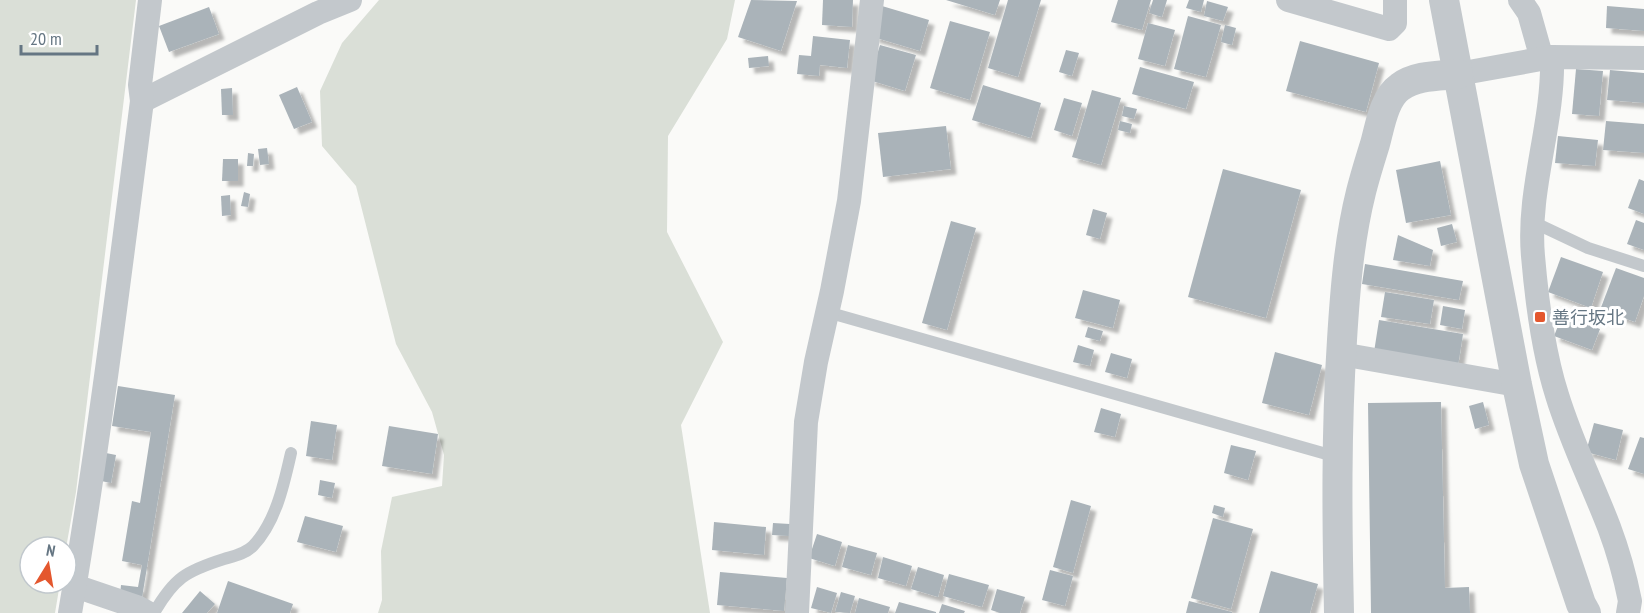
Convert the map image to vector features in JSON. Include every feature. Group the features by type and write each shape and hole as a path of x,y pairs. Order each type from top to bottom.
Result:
{"street":[{"path":"78,568 92,483 142,101 140,85 150,0"},
{"path":"142,101 318,13 350,0"},
{"path":"797,613 806,422 849,201 872,0"},
{"path":"1288,0 1389,29 1395,23 1395,0"},
{"path":"1444,0 1534,464 1586,613"},
{"path":"1520,0 1529,13 1547,58 1552,80 1535,192 1533,222 1533,254 1546,350 1557,395 1610,528 1630,601 1628,613"},
{"path":"1340,613 1337,457 1341,354 1353,230 1361,192 1390,98 1400,87 1420,78 1458,74 1547,58 1644,58"},
{"path":"1341,354 1517,385"},
{"path":"78,587 148,613"},
{"path":"70,613 73,595"}],"lane":[{"path":"1533,222 1588,248 1644,266"},
{"path":"827,312 1337,457"},
{"path":"154,613 165,594 181,577 196,568 242,554 253,546 268,523 282,491 291,453"}],"shaded area":[{"path":"0,0 136,0 76,492 68,535 18,535 18,595 58,595 55,613 0,613"},
{"path":"379,0 735,0 727,39 668,136 667,232 723,342 681,425 710,613 378,613 382,600 381,551 392,497 442,486 444,455 432,412 396,344 356,186 322,146 320,91 342,43"}],"building":[{"path":"751,0 797,1 781,51 738,37"},
{"path":"823,0 853,0 852,27 822,25"},
{"path":"946,0 1000,0 995,15"},
{"path":"1008,0 1041,0 1018,77 988,68"},
{"path":"1118,0 1151,0 1142,30 1111,22"},
{"path":"1153,0 1167,0 1162,17 1149,13"},
{"path":"1189,0 1204,0 1201,12 1186,8"},
{"path":"1207,1 1228,7 1223,21 1204,16"},
{"path":"882,6 929,20 920,51 873,37"},
{"path":"1607,6 1644,9 1644,31 1606,28"},
{"path":"209,7 219,34 169,52 159,26"},
{"path":"1188,16 1221,25 1206,77 1174,69"},
{"path":"950,21 990,32 970,100 930,88"},
{"path":"1148,23 1175,30 1165,66 1138,59"},
{"path":"1225,25 1236,28 1232,45 1221,42"},
{"path":"813,36 850,40 847,68 820,65 819,76 797,74 799,55 811,56"},
{"path":"1300,41 1379,63 1366,112 1286,91"},
{"path":"880,45 916,55 905,91 869,80"},
{"path":"1066,50 1079,53 1072,76 1059,72"},
{"path":"768,56 769,66 749,68 748,58"},
{"path":"1140,67 1194,82 1186,109 1132,94"},
{"path":"1576,69 1603,71 1599,116 1572,114"},
{"path":"1610,70 1644,73 1644,103 1607,100"},
{"path":"983,85 1041,103 1031,138 972,120"},
{"path":"297,87 312,122 294,129 279,95"},
{"path":"232,88 233,115 222,115 221,89"},
{"path":"1092,90 1121,98 1101,165 1072,157"},
{"path":"1064,98 1082,103 1072,136 1054,130"},
{"path":"1124,106 1137,109 1134,119 1122,116"},
{"path":"1120,121 1132,124 1130,133 1118,130"},
{"path":"1606,121 1644,124 1644,153 1603,150"},
{"path":"946,126 951,169 883,177 878,133"},
{"path":"1558,136 1598,140 1595,166 1555,163"},
{"path":"267,148 269,164 260,165 258,149"},
{"path":"248,153 254,154 253,166 247,166"},
{"path":"223,159 238,159 238,181 222,181"},
{"path":"1440,161 1451,215 1406,223 1396,170"},
{"path":"1223,169 1301,190 1266,318 1188,297"},
{"path":"1639,179 1644,181 1644,214 1628,208"},
{"path":"244,192 250,194 248,207 241,206"},
{"path":"230,195 231,215 222,216 221,196"},
{"path":"1093,209 1107,213 1100,239 1086,235"},
{"path":"1636,220 1644,223 1644,250 1627,244"},
{"path":"951,221 976,228 947,330 922,323"},
{"path":"1452,224 1457,242 1441,246 1437,228"},
{"path":"1398,235 1433,250 1430,266 1393,260"},
{"path":"1561,257 1603,272 1591,308 1548,292"},
{"path":"1365,264 1463,281 1459,300 1362,284"},
{"path":"1616,268 1644,278 1644,296 1635,322 1600,310"},
{"path":"1083,290 1120,300 1113,328 1075,318"},
{"path":"1385,292 1434,300 1430,324 1381,317"},
{"path":"1443,306 1465,310 1462,329 1440,325"},
{"path":"1562,316 1600,329 1592,350 1554,336"},
{"path":"1379,320 1463,334 1458,366 1374,352"},
{"path":"1088,327 1103,331 1100,341 1085,337"},
{"path":"1078,345 1094,350 1090,366 1073,362"},
{"path":"1275,352 1322,365 1309,415 1262,403"},
{"path":"1111,353 1132,359 1127,378 1105,372"},
{"path":"118,386 175,395 142,598 120,595 121,585 138,587 142,565 122,561 132,501 140,503 151,432 112,426"},
{"path":"1441,402 1445,588 1469,587 1470,613 1371,613 1368,403"},
{"path":"1483,402 1489,425 1475,429 1469,406"},
{"path":"1101,408 1121,414 1115,437 1094,432"},
{"path":"311,421 337,425 332,460 306,456"},
{"path":"1594,423 1623,430 1616,460 1586,452"},
{"path":"389,426 438,434 432,474 382,466"},
{"path":"1640,437 1644,438 1644,474 1628,469"},
{"path":"1231,445 1256,451 1248,480 1224,473"},
{"path":"106,453 116,455 111,483 101,481"},
{"path":"320,480 335,483 332,498 318,495"},
{"path":"1071,500 1091,506 1073,573 1053,567"},
{"path":"1214,505 1225,508 1223,517 1212,513"},
{"path":"305,516 343,526 336,552 297,542"},
{"path":"1213,518 1253,529 1231,609 1191,598"},
{"path":"714,522 766,527 764,555 712,550"},
{"path":"773,523 790,524 789,536 772,535"},
{"path":"817,534 842,542 835,566 809,558"},
{"path":"848,545 877,553 871,575 842,567"},
{"path":"883,557 912,566 906,586 878,578"},
{"path":"918,567 944,575 938,597 911,589"},
{"path":"1050,570 1073,576 1065,606 1042,600"},
{"path":"1271,571 1318,584 1310,613 1259,613"},
{"path":"720,572 787,578 784,611 717,605"},
{"path":"949,574 989,585 982,607 943,596"},
{"path":"228,581 293,604 290,613 217,613"},
{"path":"817,587 837,593 831,613 811,608"},
{"path":"997,589 1025,597 1020,613 1000,613 991,610"},
{"path":"200,591 215,604 207,613 182,613"},
{"path":"841,592 855,596 850,613 835,612"},
{"path":"859,598 890,607 888,613 855,613"},
{"path":"1189,601 1232,612 1232,613 1186,613"},
{"path":"899,602 936,612 936,613 895,613"},
{"path":"942,604 965,611 964,613 939,613"}],"place":[{"name":"善行坂北","path":"1540,317"}]}
